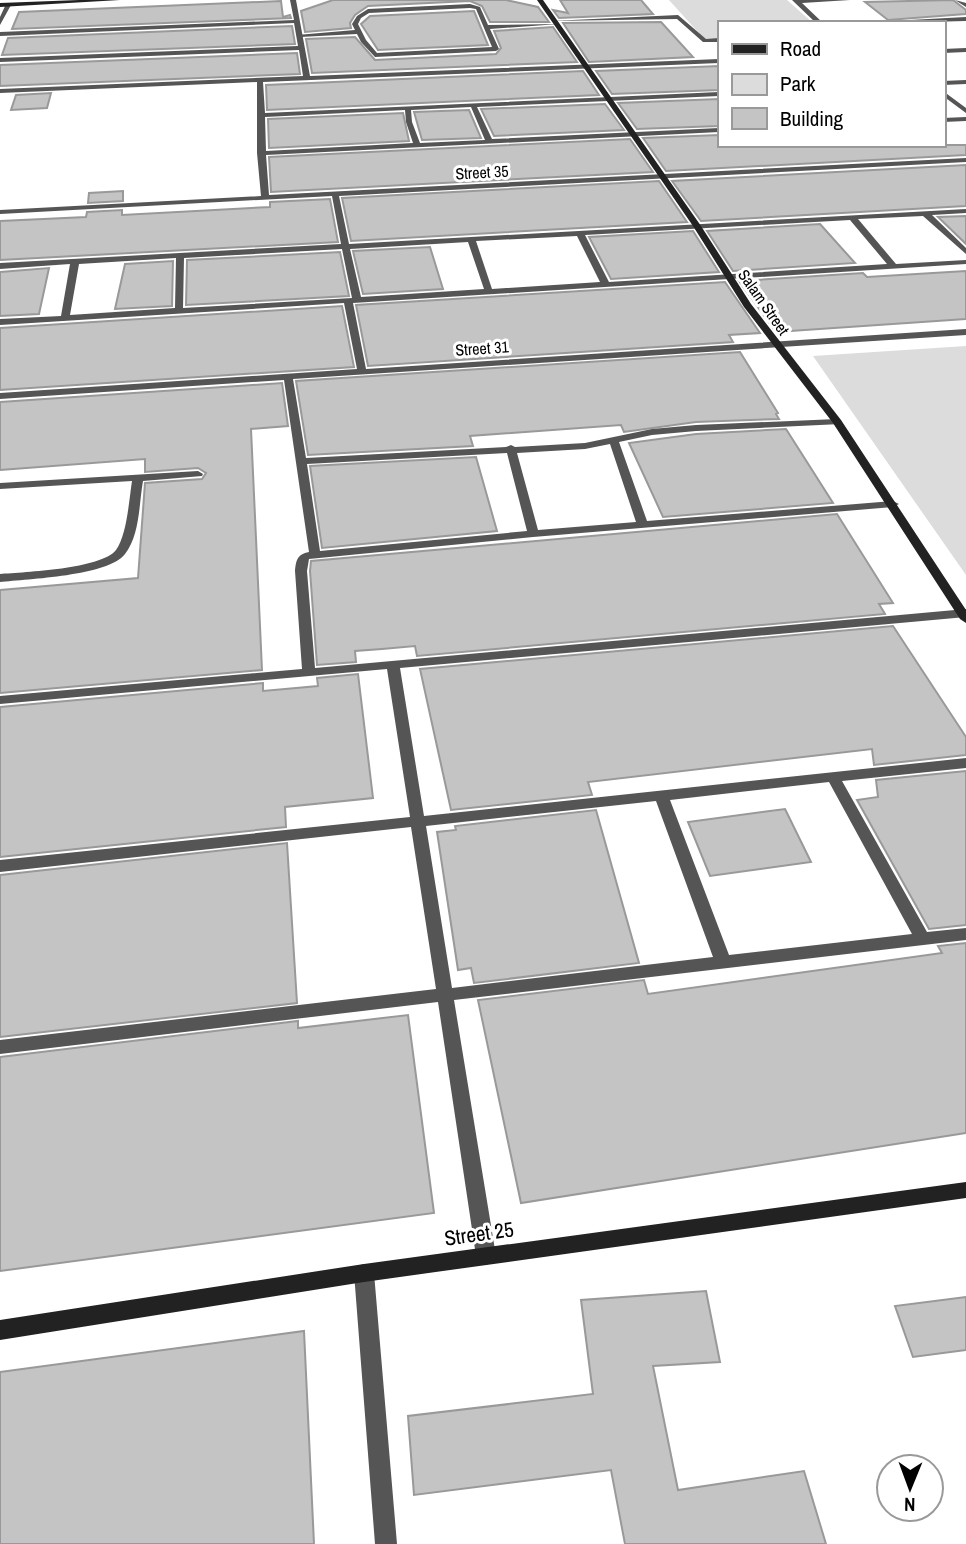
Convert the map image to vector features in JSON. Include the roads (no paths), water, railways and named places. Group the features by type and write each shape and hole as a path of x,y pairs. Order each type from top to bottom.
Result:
{"street":[{"path":"0,5 9,2 117,0"},
{"path":"293,0 307,79"},
{"path":"411,0 413,9"},
{"name":"Salam Street","path":"540,0 697,226 729,277 777,345 837,422 965,615"},
{"path":"796,1 847,0"},
{"path":"958,0 966,5"},
{"path":"796,1 818,21"},
{"path":"0,23 9,2"},
{"path":"474,6 478,8 496,49 375,55 355,24 364,13 413,9 474,6"},
{"path":"487,27 678,17 705,41 718,40"},
{"path":"928,21 966,19"},
{"path":"0,34 298,21"},
{"path":"300,35 358,32"},
{"path":"0,60 302,48"},
{"path":"945,51 966,50"},
{"path":"434,53 446,73"},
{"path":"0,91 718,61"},
{"path":"260,82 265,198"},
{"path":"945,83 966,82"},
{"path":"263,115 718,94"},
{"path":"945,95 966,111"},
{"path":"473,106 490,142"},
{"path":"408,108 409,122 417,145"},
{"path":"945,120 966,119"},
{"path":"261,153 718,130"},
{"name":"Street 35","path":"0,212 966,160"},
{"path":"335,195 346,246 362,371"},
{"path":"0,266 966,211"},
{"path":"926,214 966,252"},
{"path":"853,218 894,267"},
{"path":"580,234 606,285"},
{"path":"471,240 489,292"},
{"path":"178,311 180,256"},
{"path":"65,318 75,262"},
{"path":"0,322 966,262"},
{"name":"Street 31","path":"0,396 966,332"},
{"path":"288,376 315,554"},
{"path":"300,461 585,446 652,432 837,422"},
{"path":"614,442 643,525"},
{"path":"511,449 533,534"},
{"path":"0,486 198,474"},
{"path":"0,578 99,565 118,556 124,546 138,479"},
{"path":"309,673 301,571 302,560 315,554 893,505"},
{"path":"0,700 965,615"},
{"path":"393,664 486,1256"},
{"path":"0,866 966,764"},
{"path":"833,777 923,939"},
{"path":"662,797 723,962"},
{"path":"0,1047 966,934"},
{"name":"Street 25","path":"0,1330 364,1273 966,1190"},
{"path":"364,1273 386,1544"}]}
